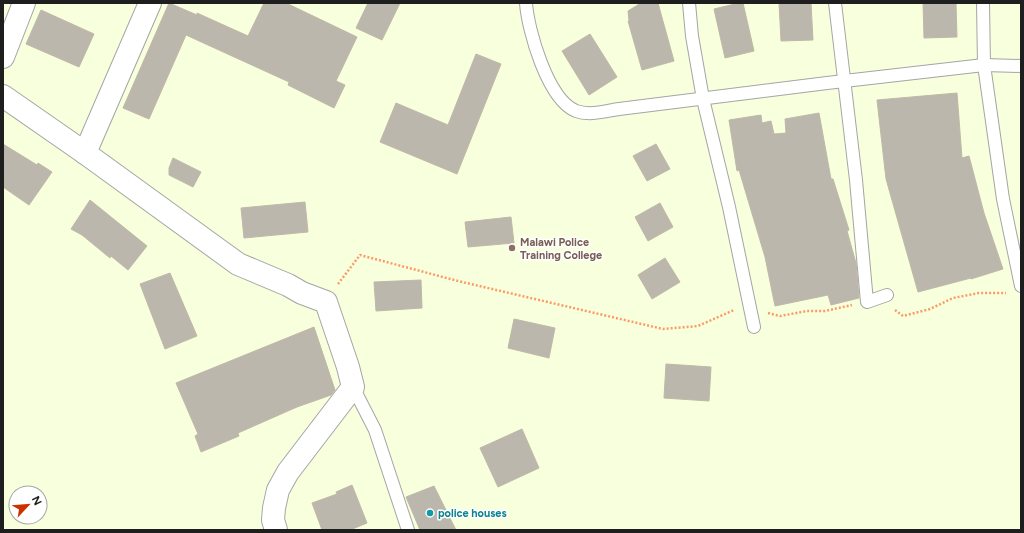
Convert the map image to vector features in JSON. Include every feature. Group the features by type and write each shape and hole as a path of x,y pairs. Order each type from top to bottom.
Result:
{"street":[{"path":"3,57 24,3"},
{"path":"85,152 150,3"},
{"path":"3,96 85,152 238,264 288,285 302,293 326,302 348,367 353,387 288,472 278,490 273,514 276,530"}],"lane":[{"path":"526,3 530,30 548,80 564,102 576,111 591,114 703,98 845,81 984,66 1021,66"},
{"path":"688,3 703,98 729,207 754,327"},
{"path":"835,3 856,180 867,302 887,295"},
{"path":"983,3 984,66 1003,199 1021,286"},
{"path":"353,387 375,430 408,530"}],"path":[{"path":"326,302 360,255 458,281 663,329 698,326 733,311 748,299"}],"shaded area":[{"name":"Malawi Police Training College","path":"3,3 1021,3 1021,530 3,530"}],"building":[{"path":"169,3 197,15 197,13 248,36 264,3 286,3 357,37 336,81 345,85 334,108 288,85 289,82 186,35 149,119 123,108"},
{"path":"368,3 400,3 382,40 356,28"},
{"path":"641,3 658,3 674,61 642,70 628,21 628,11"},
{"path":"743,3 754,51 725,58 714,9"},
{"path":"779,3 811,3 813,40 781,41"},
{"path":"923,3 956,3 957,37 924,38"},
{"path":"41,10 94,34 79,67 26,44"},
{"path":"590,34 617,77 589,95 562,51"},
{"path":"476,54 501,64 457,174 380,142 396,103 448,125"},
{"path":"957,93 962,158 969,156 984,213 1003,269 971,279 918,292 886,179 877,100"},
{"path":"819,113 831,179 833,179 849,230 847,231 856,263 859,298 831,305 828,295 775,306 765,257 739,170 737,171 729,120 761,115 762,123 771,121 774,134 786,133 785,119"},
{"path":"3,144 37,165 38,163 52,172 29,205 3,187"},
{"path":"656,144 670,169 647,181 633,156"},
{"path":"173,158 201,172 193,187 169,175 169,168"},
{"path":"90,200 147,246 128,270 111,256 110,258 82,235 71,229"},
{"path":"305,202 308,232 244,238 241,208"},
{"path":"660,203 673,227 648,241 635,217"},
{"path":"511,217 514,243 468,247 465,222"},
{"path":"665,258 680,282 652,299 638,275"},
{"path":"170,273 197,336 165,349 140,284"},
{"path":"421,280 422,308 376,311 374,282"},
{"path":"514,319 555,328 549,358 508,348"},
{"path":"314,327 335,390 331,395 297,407 238,433 239,436 201,452 195,436 198,434 176,383"},
{"path":"666,364 711,367 709,401 664,398"},
{"path":"522,429 539,468 498,487 480,448"},
{"path":"352,485 367,523 350,530 322,530 312,503 337,494 336,492"},
{"name":"police houses","path":"434,486 456,530 420,530 406,497"}],"place":[{"name":"Malawi Police Training College","path":"512,248"},
{"name":"police houses","path":"430,513"}]}
